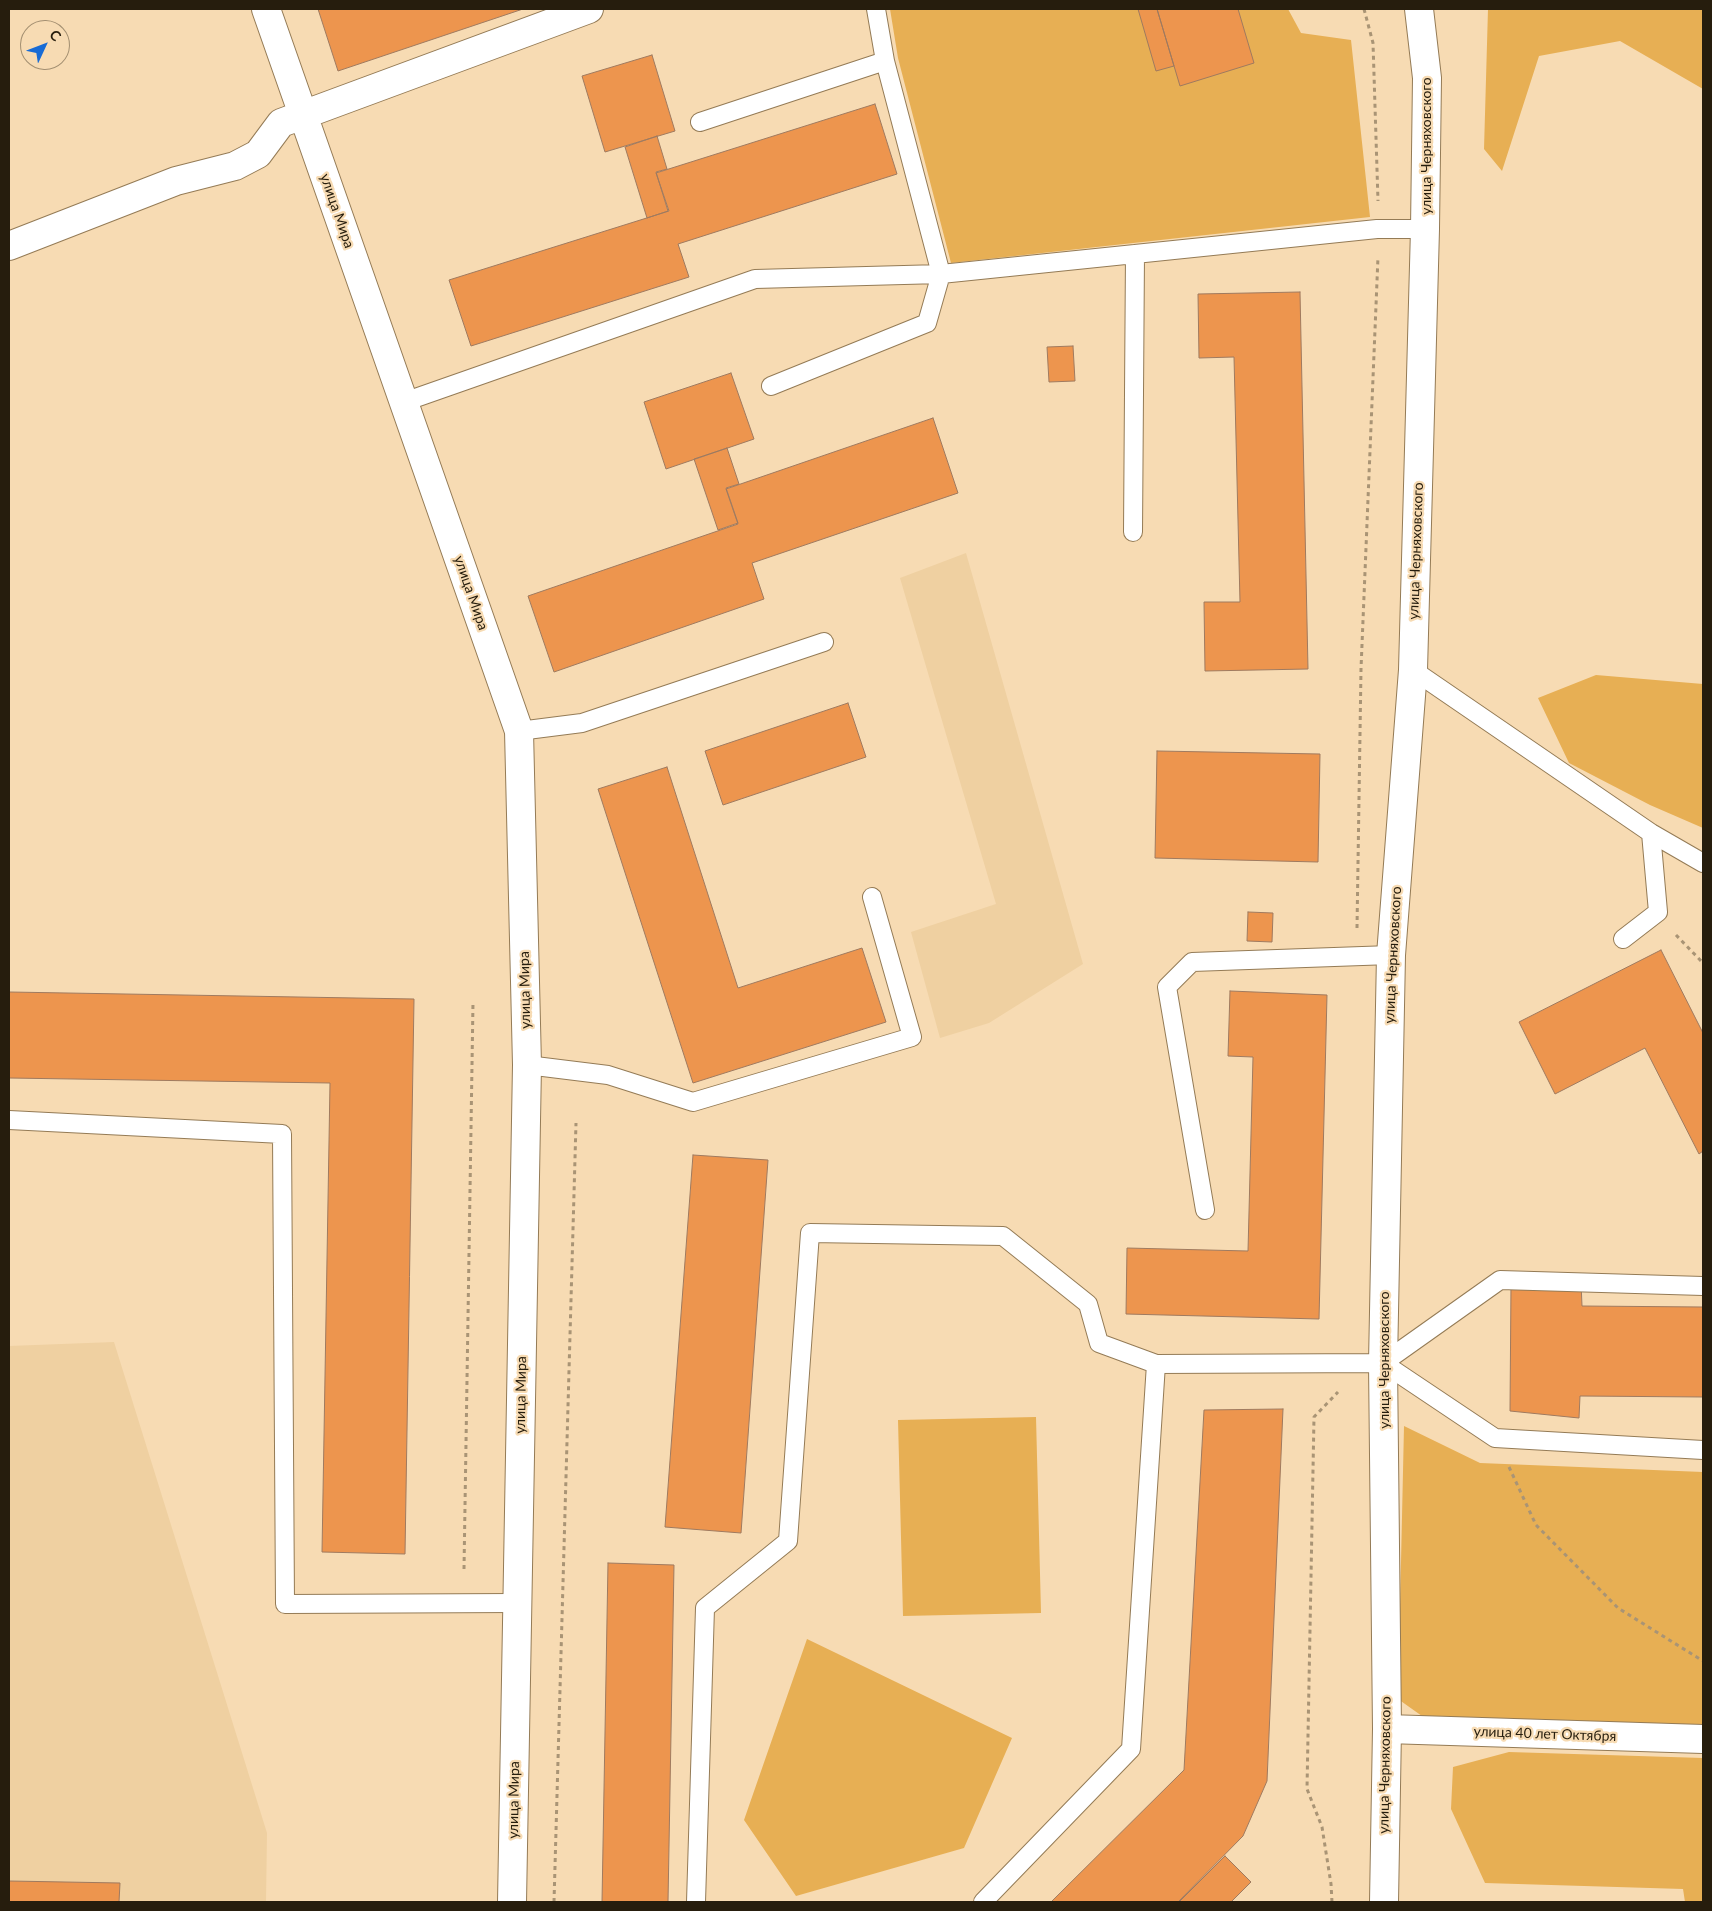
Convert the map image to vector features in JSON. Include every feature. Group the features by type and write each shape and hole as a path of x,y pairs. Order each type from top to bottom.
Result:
{"street":[{"name":"улица Мира","path":"266,9 519,731 527,1065 512,1902"},
{"path":"9,246 176,181 235,166 258,154 281,122 560,14 589,9"},
{"name":"улица Черняховского","path":"1384,1902 1387,1729 1383,1363 1391,955 1413,670 1425,229 1427,78 1419,9"},
{"name":"улица 40 лет Октября","path":"1387,1729 1703,1739"}],"lane":[{"path":"772,386 927,323 941,274 885,61 876,9"},
{"path":"700,122 885,61"},
{"path":"404,402 755,279 941,274 1377,229 1425,229"},
{"path":"1133,532 1135,254"},
{"path":"519,731 582,723 824,642"},
{"path":"1413,670 1651,832 1703,863"},
{"path":"1623,939 1658,912 1651,832"},
{"path":"527,1065 608,1076 693,1102 912,1037 872,897"},
{"path":"1205,1210 1167,987 1192,962 1391,955"},
{"path":"9,1120 282,1134 285,1604 517,1603"},
{"path":"696,1902 705,1608 788,1541 810,1233 1003,1236 1088,1304 1099,1343 1156,1364 1383,1363 1495,1437 1703,1450"},
{"path":"1383,1363 1500,1280 1703,1286"},
{"path":"983,1902 1131,1749 1156,1364"}],"path":[{"path":"1356,956 1361,669 1378,270 1378,197 1373,42 1364,9"},
{"path":"1658,912 1685,945 1703,963"},
{"path":"464,1569 473,1002"},
{"path":"554,1902 576,1123"},
{"path":"1332,1902 1322,1827 1308,1789 1314,1416 1343,1386"},
{"path":"1495,1437 1536,1526 1618,1608 1703,1661"}],"shaded area":[{"path":"890,9 1288,9 1301,33 1351,40 1370,217 951,263 898,58"},
{"path":"1488,9 1703,9 1703,89 1620,41 1539,56 1502,171 1484,149"},
{"path":"966,553 1083,964 989,1023 940,1038 911,932 996,904 900,578"},
{"path":"1596,675 1703,684 1703,828 1650,805 1569,763 1538,698"},
{"path":"114,1342 267,1833 266,1902 9,1902 9,1346"},
{"path":"1036,1417 1041,1613 903,1616 898,1420"},
{"path":"1404,1426 1480,1463 1703,1472 1703,1728 1429,1721 1398,1699"},
{"path":"807,1639 1012,1738 964,1848 796,1896 744,1820"},
{"path":"1509,1752 1703,1758 1703,1902 1685,1902 1683,1889 1485,1883 1451,1809 1453,1767"}],"building":[{"path":"318,9 523,9 338,71"},
{"path":"1138,9 1157,9 1174,66 1156,71"},
{"path":"1157,9 1238,9 1254,63 1180,86"},
{"path":"652,55 675,131 605,152 582,76"},
{"path":"875,104 897,174 678,244 689,277 471,346 449,280 669,211 656,173"},
{"path":"657,136 667,169 656,172 668,211 647,218 625,147"},
{"path":"1300,292 1308,669 1205,671 1204,602 1240,602 1234,357 1199,358 1198,294"},
{"path":"1073,346 1075,381 1049,382 1047,347"},
{"path":"731,373 754,439 666,469 644,402"},
{"path":"933,418 958,493 752,563 764,599 554,672 528,596 738,524 726,489"},
{"path":"727,448 739,484 726,488 738,523 718,530 694,459"},
{"path":"848,703 866,757 723,805 705,751"},
{"path":"1157,751 1320,754 1318,862 1155,858"},
{"path":"667,767 738,988 862,948 886,1022 693,1083 598,789"},
{"path":"1248,912 1273,913 1272,942 1247,941"},
{"path":"1661,950 1703,1033 1703,1151 1699,1154 1645,1048 1555,1094 1519,1022"},
{"path":"1230,991 1327,995 1319,1319 1126,1314 1127,1248 1248,1251 1253,1057 1228,1056"},
{"path":"9,992 414,999 405,1554 322,1552 330,1083 9,1078"},
{"path":"693,1155 768,1160 741,1533 665,1527"},
{"path":"1581,1282 1582,1306 1703,1307 1703,1397 1580,1396 1579,1418 1510,1411 1511,1285"},
{"path":"1283,1409 1267,1781 1243,1836 1178,1902 1051,1902 1184,1770 1204,1410"},
{"path":"608,1563 674,1565 668,1902 602,1902"},
{"path":"1225,1856 1251,1882 1231,1902 1179,1902"},
{"path":"9,1881 120,1883 119,1902 9,1902"}]}
